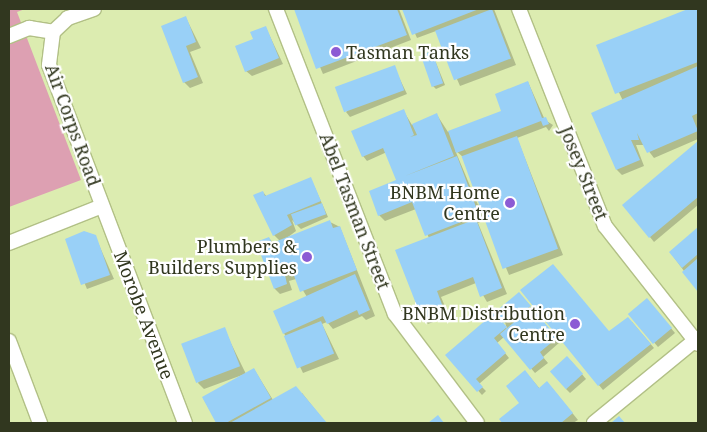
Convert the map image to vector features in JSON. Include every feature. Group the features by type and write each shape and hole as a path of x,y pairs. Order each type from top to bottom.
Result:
{"street":[{"path":"9,36 29,28 53,32 68,18 94,9"},
{"name":"Abel Tasman Street","path":"276,9 395,314 477,423"},
{"name":"Josey Street","path":"519,9 605,226 697,341"},
{"name":"Air Corps Road","path":"53,32 49,65 102,206"},
{"path":"9,243 102,206"},
{"name":"Morobe Avenue","path":"102,206 185,423"},
{"path":"9,341 40,423"},
{"path":"594,423 697,341"}],"shaded area":[{"path":"9,9 25,9 17,12 81,180 9,207"}],"building":[{"name":"Tasman Tanks","path":"294,9 397,9 407,35 316,69"},
{"path":"402,9 479,9 412,35"},
{"path":"492,9 511,58 454,80 435,31"},
{"path":"688,9 698,9 698,62 615,94 596,45"},
{"path":"186,16 196,42 186,46 198,77 183,83 161,26"},
{"path":"266,26 279,58 245,72 235,46 253,39 250,32"},
{"path":"432,51 443,83 432,87 421,55"},
{"path":"395,65 404,90 344,112 335,87"},
{"path":"698,66 698,113 692,116 698,131 647,153 637,133 639,140 631,140 640,160 616,170 591,113"},
{"path":"528,81 542,118 546,117 549,124 543,126 541,121 456,153 448,131 501,111 495,94"},
{"path":"404,109 414,135 410,137 417,135 412,124 437,113 454,156 405,176 457,156 479,215 425,236 412,202 378,216 369,191 396,180 383,148 362,157 351,131"},
{"name":"BNBM Home Centre","path":"517,136 558,249 503,269 462,156"},
{"path":"698,141 698,197 649,238 622,205"},
{"path":"311,177 321,201 287,215 292,225 273,236 253,195 263,191 265,196"},
{"path":"322,203 326,214 295,226 291,214"},
{"path":"476,219 502,288 480,297 473,277 437,291 444,310 422,319 395,250"},
{"name":"Plumbers & Builders Supplies","path":"330,220 333,228 340,226 357,270 300,292 293,273 285,275 287,284 274,289 256,242 269,237 272,243"},
{"path":"698,227 698,254 682,268 669,252"},
{"path":"84,231 96,235 110,275 81,285 65,239"},
{"path":"698,258 698,292 682,272"},
{"name":"BNBM Distribution Centre","path":"553,264 609,331 628,317 651,344 598,386 520,290"},
{"path":"355,274 370,310 359,315 357,310 327,324 323,316 283,334 273,311"},
{"path":"519,292 531,306 504,323 495,312"},
{"path":"647,298 672,328 653,344 628,314"},
{"path":"532,307 557,338 540,352 544,358 530,370 500,334"},
{"path":"494,313 507,327 494,338 506,353 476,379 483,387 477,392 445,355"},
{"path":"321,321 334,353 297,368 284,336"},
{"path":"225,327 240,366 196,383 181,344"},
{"path":"567,356 583,374 566,389 550,371"},
{"path":"254,368 271,398 226,423 216,423 202,397"},
{"path":"525,370 539,388 547,381 573,413 561,423 502,423 499,419 519,403 506,386"},
{"path":"296,386 327,423 230,423"},
{"path":"438,415 444,423 428,423"},
{"path":"619,416 625,423 611,423"}],"place":[{"name":"Tasman Tanks","path":"336,52"},
{"name":"BNBM Home Centre","path":"510,203"},
{"name":"Plumbers & Builders Supplies","path":"307,257"},
{"name":"BNBM Distribution Centre","path":"575,324"}]}
